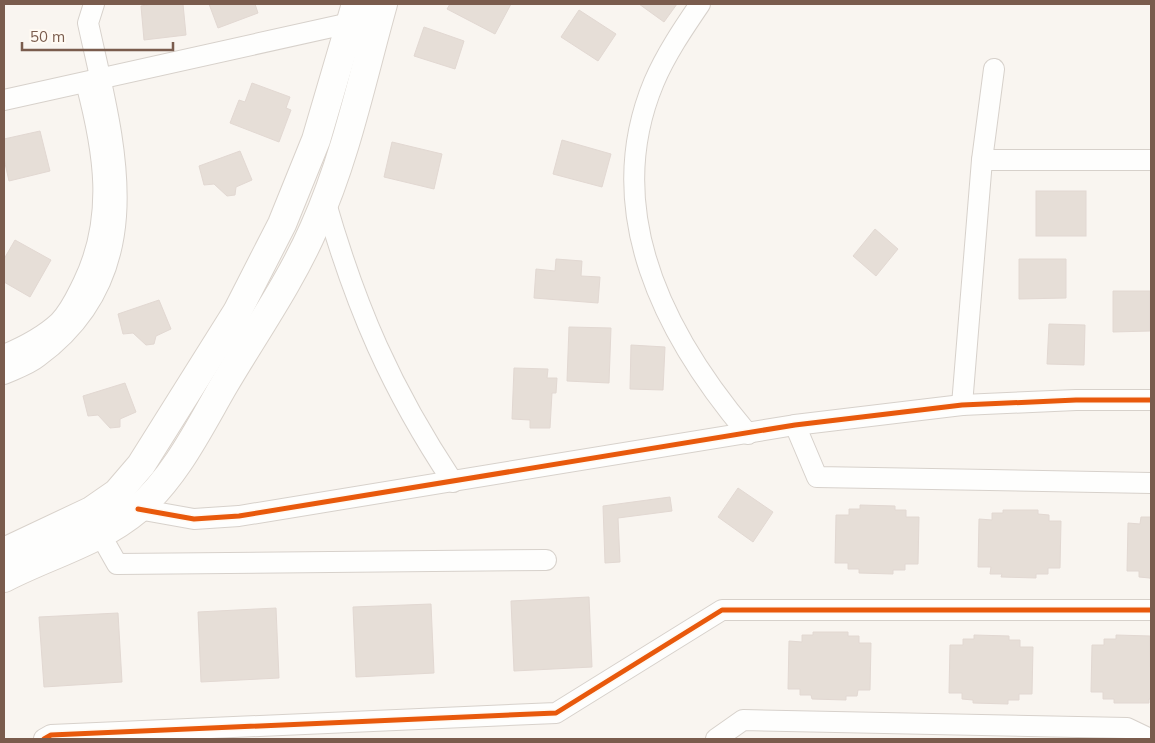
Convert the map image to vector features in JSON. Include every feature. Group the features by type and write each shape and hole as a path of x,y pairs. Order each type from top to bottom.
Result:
{"street":[{"path":"4,355 47,332 66,312 86,277 98,244 102,224 103,180 88,23 94,4"},
{"path":"4,578 100,534 138,509 153,494 180,460 284,286 314,228 343,150 383,4"},
{"path":"700,4 664,62 644,112 634,166 635,218 650,271 674,326 707,383 748,434"},
{"path":"4,100 93,81 353,14"},
{"path":"4,552 91,511 116,493 141,465 237,312 282,224 316,140 353,14"},
{"path":"962,405 982,160 994,69"},
{"path":"4,374 37,358 68,332 86,309 107,261 116,226 117,179 111,128 93,81"},
{"path":"982,160 1151,160"},
{"path":"325,200 352,288 381,358 422,434 453,482"},
{"path":"138,509 175,517 216,519 795,425 962,405 1076,400 1151,400"},
{"path":"795,425 818,477 1151,483"},
{"path":"100,534 117,564 546,560"},
{"path":"44,739 51,735 556,713 722,610 1151,610"},
{"path":"716,739 743,720 1127,728 1150,739"}],"building":[{"path":"183,4 186,35 144,40 141,6"},
{"path":"209,4 255,4 258,13 218,28"},
{"path":"450,4 511,4 495,34 447,9"},
{"path":"639,4 677,4 664,22"},
{"path":"579,10 616,34 598,61 561,37"},
{"path":"424,27 464,41 455,69 414,56"},
{"path":"252,83 290,97 286,108 291,110 279,142 230,123 239,100 245,102"},
{"path":"40,131 50,171 9,181 4,159 4,139"},
{"path":"562,140 611,154 602,187 553,174"},
{"path":"392,142 442,154 434,189 384,177"},
{"path":"240,151 252,180 236,187 235,195 227,196 214,184 204,185 199,166"},
{"path":"1036,191 1086,191 1086,236 1036,236"},
{"path":"875,229 898,249 876,276 853,256"},
{"path":"15,240 51,260 30,297 4,282 4,259"},
{"path":"556,259 582,261 581,276 600,277 598,303 534,298 536,269 555,271"},
{"path":"1019,259 1066,259 1066,298 1019,299"},
{"path":"1113,291 1150,291 1150,331 1113,332"},
{"path":"159,300 171,329 156,336 154,344 146,345 133,333 123,334 118,314"},
{"path":"1049,324 1085,325 1084,365 1047,364"},
{"path":"569,327 611,328 609,383 567,381"},
{"path":"631,345 665,347 663,390 630,389"},
{"path":"514,368 548,369 547,378 557,378 556,393 552,393 550,428 530,428 530,420 512,419"},
{"path":"125,383 136,412 120,419 120,427 110,428 98,415 88,416 83,396"},
{"path":"738,488 773,512 753,542 718,517"},
{"path":"670,497 672,511 618,518 620,562 605,563 603,506"},
{"path":"860,505 895,506 895,510 906,510 906,517 919,517 918,564 905,564 905,570 893,570 893,574 859,573 859,569 848,569 848,563 835,563 836,515 849,515 849,509 860,509"},
{"path":"1003,510 1038,510 1038,514 1049,515 1049,521 1061,521 1060,568 1048,568 1048,574 1036,574 1036,578 1001,577 1002,574 990,574 991,567 978,567 979,519 992,520 992,513 1003,513"},
{"path":"1141,517 1151,517 1151,581 1150,578 1139,577 1139,571 1127,571 1128,523 1140,524"},
{"path":"589,597 592,667 514,671 511,601"},
{"path":"431,604 434,673 356,677 353,607"},
{"path":"276,608 279,678 201,682 198,612"},
{"path":"118,613 122,682 44,687 39,617"},
{"path":"813,632 848,632 848,636 859,636 859,643 871,643 870,690 858,690 857,696 846,696 846,700 812,699 811,695 800,695 800,689 788,689 789,641 802,642 802,635 813,635"},
{"path":"974,635 1009,636 1009,640 1020,640 1020,647 1033,647 1032,694 1019,694 1019,700 1008,700 1008,704 973,703 973,700 962,699 962,693 949,693 950,645 963,645 963,639 974,639"},
{"path":"1116,635 1150,636 1151,699 1149,699 1149,703 1114,703 1114,699 1103,699 1103,692 1091,692 1092,645 1104,645 1104,639 1116,639"}],"cycle path":[{"path":"138,509 194,519 239,516 795,425 962,405 1076,400 1151,400"},
{"path":"44,739 51,735 556,713 722,610 1151,610"}]}
